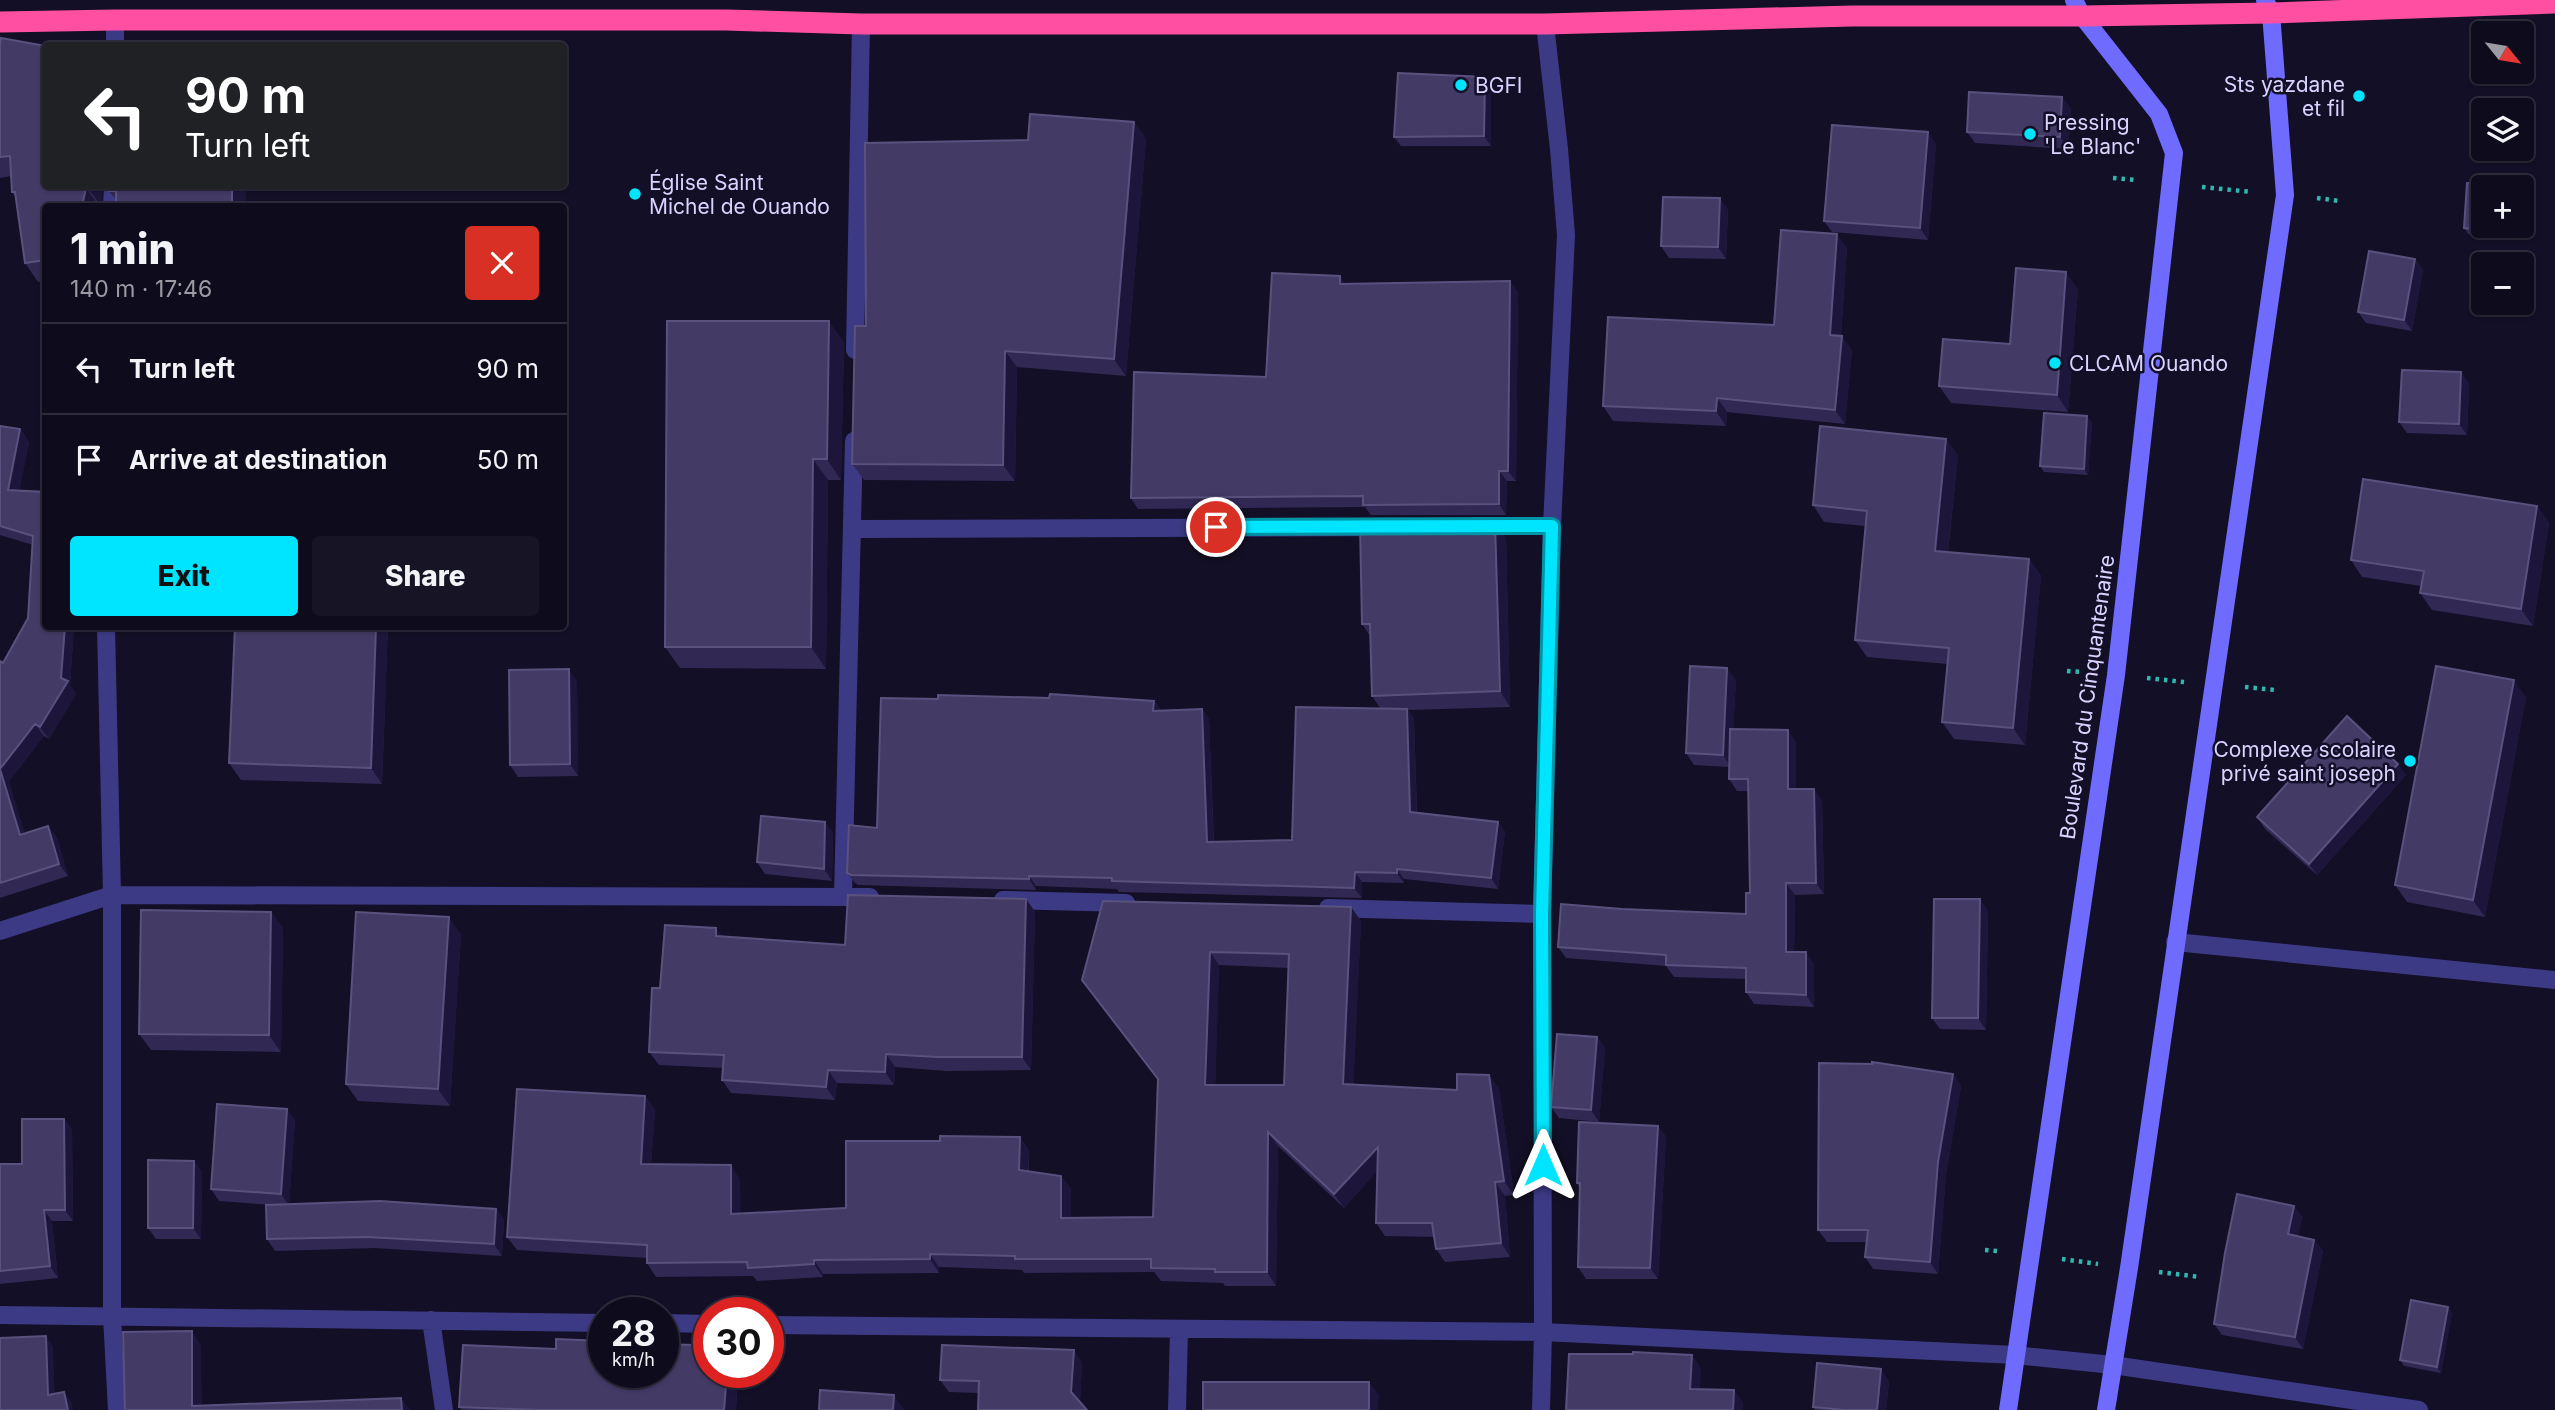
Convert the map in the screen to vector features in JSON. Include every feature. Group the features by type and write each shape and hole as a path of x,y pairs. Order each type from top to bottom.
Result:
{"highway":[{"path":"0,22 726,20 861,24 1545,24 2078,8 2555,3"}],"main road":[{"path":"2106,1410 2285,195 2268,7"},
{"name":"Boulevard du Cinquantenaire","path":"2008,1410 2116,675 2174,153 2159,114 2078,8"}],"street":[{"path":"114,42 115,20"},
{"path":"855,365 861,24"},
{"path":"1541,1410 1542,914 1552,526 1566,235 1545,24"},
{"path":"843,896 854,420"},
{"path":"1454,526 1552,526"},
{"path":"852,529 1398,527"},
{"path":"106,630 112,895 112,1317 117,1410"},
{"path":"0,931 112,895 885,897"},
{"path":"983,900 1150,904"},
{"path":"1304,908 1542,914"},
{"path":"2175,943 2555,980"},
{"path":"0,1315 588,1322"},
{"path":"431,1320 444,1410"},
{"path":"784,1325 1543,1332 2015,1355 2113,1365 2419,1410"},
{"path":"1177,1410 1179,1330"}],"path":[{"path":"2113,177 2340,201"},
{"path":"2067,671 2275,690"},
{"path":"1985,1250 2200,1277"}],"building":[{"path":"1,38 42,45 42,189 86,189 83,203 42,203 42,261 25,263 15,192 12,192 10,156 0,157"},
{"path":"1398,73 1485,77 1484,136 1394,137"},
{"path":"1969,92 2062,97 2060,137 1967,132"},
{"path":"1030,114 1134,122 1114,359 1005,351 1003,465 852,464 855,326 866,326 865,143 1028,140"},
{"path":"1832,125 1928,132 1920,228 1824,221"},
{"path":"2467,183 2471,183 2471,229 2464,228"},
{"path":"232,189 232,203 116,203 116,191 109,191"},
{"path":"1663,197 1720,198 1718,247 1661,246"},
{"path":"1781,230 1837,234 1830,335 1842,336 1835,410 1717,398 1716,411 1603,406 1608,317 1774,325"},
{"path":"2369,251 2415,259 2404,320 2358,312"},
{"path":"2016,268 2066,272 2057,395 1939,386 1943,339 2010,344"},
{"path":"1272,273 1340,276 1340,284 1510,281 1508,471 1499,471 1499,504 1363,505 1363,496 1131,498 1134,372 1266,377"},
{"path":"667,321 829,321 827,459 813,459 811,647 665,647"},
{"path":"2402,370 2461,372 2459,424 2399,422"},
{"path":"2044,413 2087,416 2084,469 2040,466"},
{"path":"0,426 20,429 8,490 42,492 42,630 65,630 61,678 68,681 40,727 35,724 0,769 0,661 3,663 28,618 33,536 0,526"},
{"path":"1820,426 1946,439 1935,551 2029,559 2013,728 1942,722 1949,648 1855,640 1867,511 1813,505"},
{"path":"2363,479 2537,506 2521,609 2420,593 2424,571 2351,560"},
{"path":"1495,522 1500,691 1372,696 1370,624 1362,624 1360,523"},
{"path":"235,630 376,630 371,768 229,763"},
{"path":"1690,666 1727,668 1723,755 1686,753"},
{"path":"2436,666 2514,680 2473,900 2395,885"},
{"path":"569,669 570,764 510,765 509,670"},
{"path":"1050,694 1154,701 1153,711 1202,709 1207,842 1292,840 1296,707 1407,709 1410,812 1498,822 1491,878 1397,869 1397,873 1355,872 1354,888 1112,881 1112,878 1029,876 1029,879 847,873 849,825 877,828 881,698 938,699 938,695 1049,698"},
{"path":"2347,716 2398,764 2309,864 2257,817"},
{"path":"1730,729 1788,730 1788,789 1814,789 1816,883 1786,883 1786,952 1806,952 1806,995 1746,992 1746,968 1666,965 1666,955 1558,947 1561,904 1746,914 1746,893 1750,893 1748,779 1729,779"},
{"path":"0,769 20,835 48,826 59,864 0,883"},
{"path":"761,816 825,822 824,869 757,862"},
{"path":"848,895 1026,899 1022,1057 886,1054 885,1072 828,1070 826,1087 722,1080 724,1055 649,1052 652,988 660,988 665,925 716,928 716,936 845,945"},
{"path":"1934,899 1980,899 1978,1018 1932,1018"},
{"path":"1103,901 1351,907 1343,1084 1457,1090 1457,1074 1489,1075 1504,1181 1495,1182 1501,1243 1436,1249 1432,1223 1376,1223 1378,1147 1334,1194 1268,1132 1267,1272 1151,1268 1151,1259 1015,1259 1015,1256 930,1254 930,1259 814,1260 814,1264 748,1268 747,1262 647,1263 647,1245 507,1237 517,1089 645,1096 641,1164 731,1165 731,1214 846,1208 846,1141 940,1141 940,1136 1020,1137 1019,1170 1061,1176 1061,1218 1153,1217 1158,1079 1082,980","holes":["1210,952 1289,954 1284,1085 1205,1085"]},
{"path":"141,910 271,912 269,1035 139,1034"},
{"path":"356,912 449,917 438,1089 346,1084"},
{"path":"1557,1034 1597,1037 1591,1110 1551,1107"},
{"path":"1872,1062 1953,1074 1938,1162 1930,1262 1865,1257 1868,1230 1818,1230 1819,1063"},
{"path":"217,1104 287,1109 281,1194 211,1189"},
{"path":"22,1119 64,1119 65,1210 44,1210 50,1266 0,1271 0,1164 22,1164"},
{"path":"1579,1122 1658,1126 1650,1268 1578,1267"},
{"path":"148,1160 194,1161 193,1228 148,1228"},
{"path":"2237,1194 2294,1206 2288,1234 2314,1240 2295,1337 2214,1324"},
{"path":"380,1201 496,1209 494,1244 367,1237 267,1239 266,1205"},
{"path":"2411,1300 2448,1307 2437,1367 2400,1360"},
{"path":"192,1331 192,1406 401,1398 402,1410 125,1410 123,1332"},
{"path":"46,1336 48,1395 64,1392 68,1410 0,1410 0,1338"},
{"path":"556,1339 588,1340 588,1388 679,1388 679,1345 693,1345 693,1388 726,1388 724,1410 459,1407 463,1345 556,1349"},
{"path":"942,1345 1074,1350 1071,1392 1087,1410 978,1410 979,1381 940,1380"},
{"path":"1633,1352 1692,1355 1690,1389 1734,1390 1733,1410 1566,1410 1569,1354"},
{"path":"1817,1363 1881,1369 1877,1410 1813,1407"},
{"path":"1203,1382 1369,1382 1369,1410 1203,1410"},
{"path":"820,1390 894,1395 893,1410 819,1410"}],"place":[{"name":"BGFI","path":"1461,85"},
{"name":"Sts yazdane et fil","path":"2359,96"},
{"name":"Pressing 'Le Blanc'","path":"2030,134"},
{"name":"Église Saint Michel de Ouando","path":"635,194"},
{"name":"CLCAM Ouando","path":"2055,363"},
{"name":"Complexe scolaire privé saint joseph","path":"2410,761"}],"route":[{"path":"1216,527 1552,526 1542,914 1543,1165"}]}
